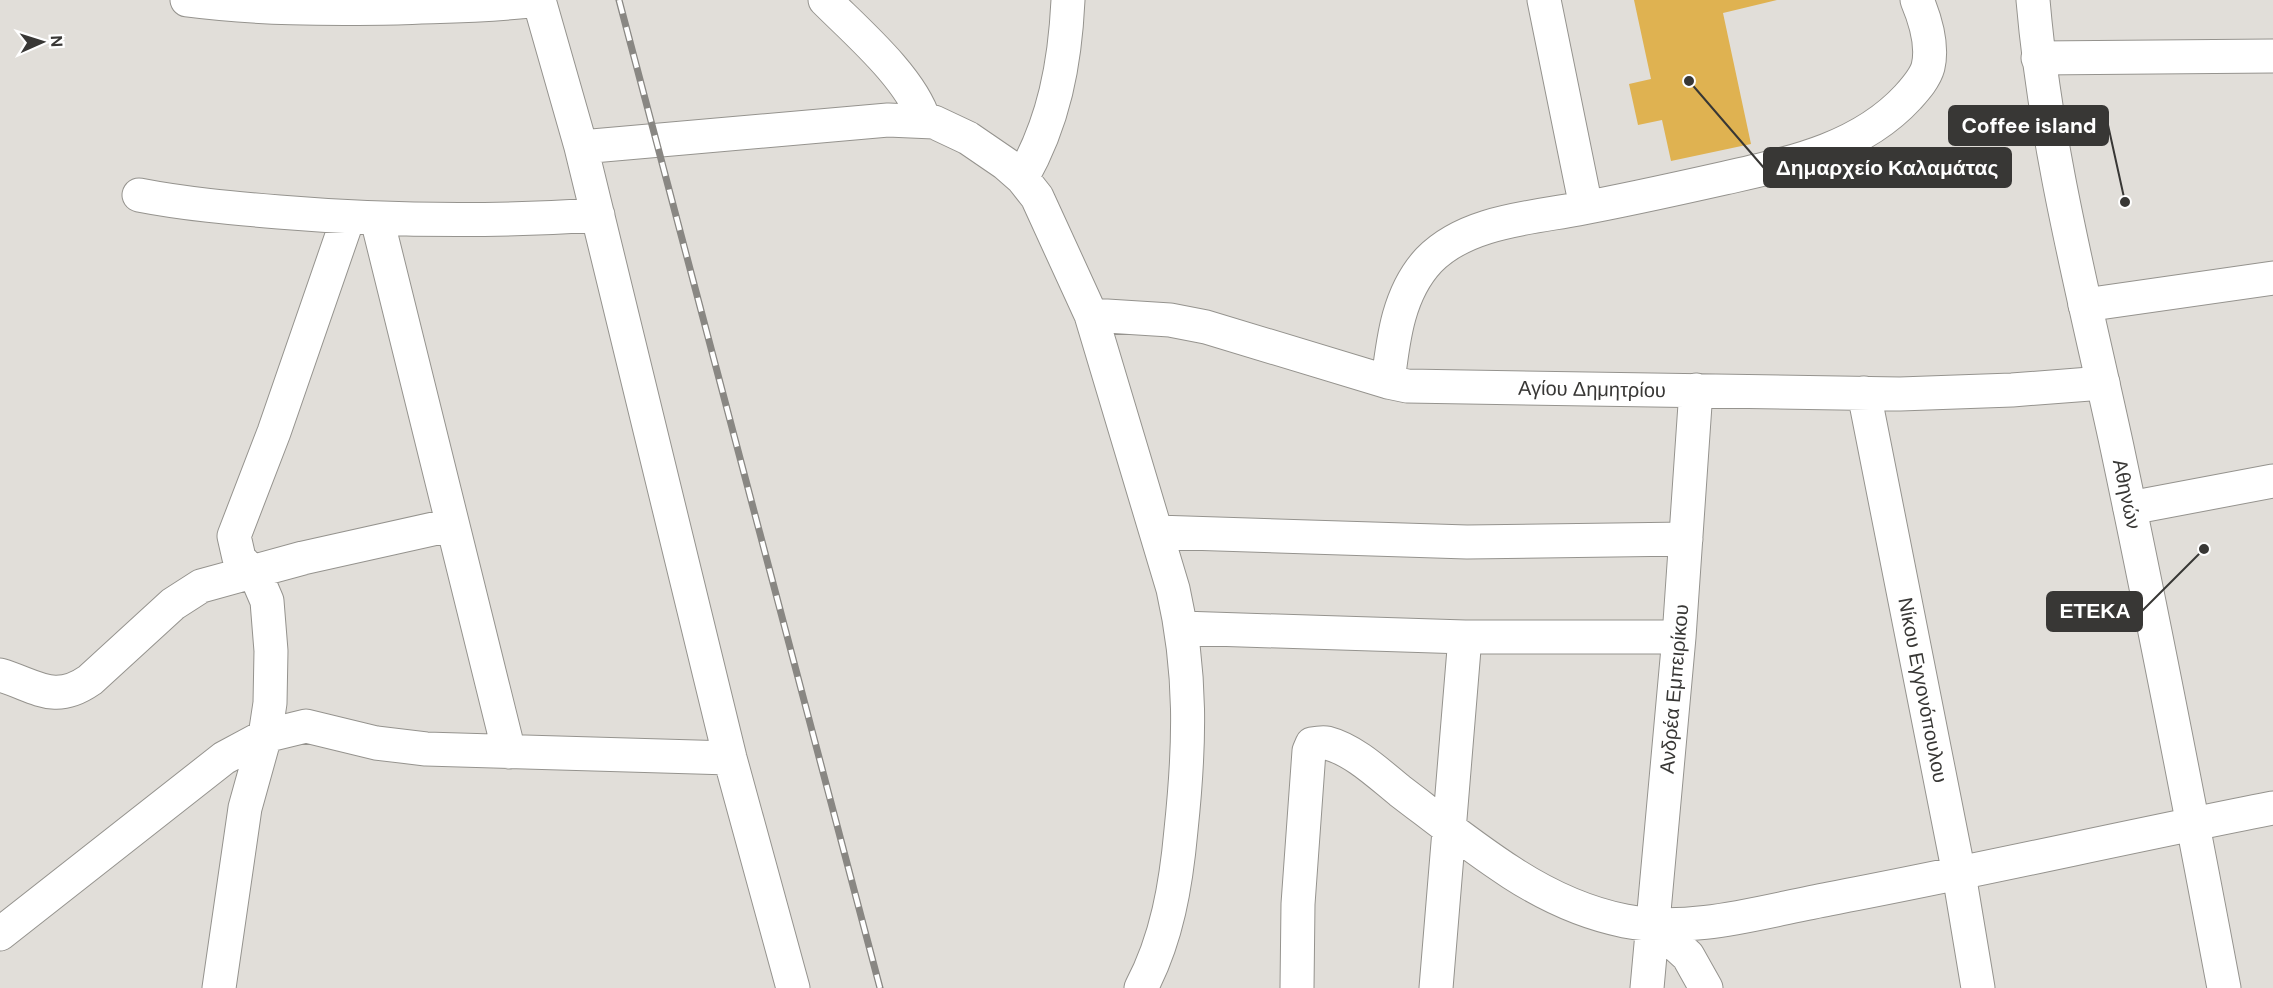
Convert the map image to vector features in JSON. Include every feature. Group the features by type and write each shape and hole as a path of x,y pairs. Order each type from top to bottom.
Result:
{"street":[{"path":"187,0 260,7 339,8 490,5 539,0 581,147 730,758 793,988"},
{"path":"825,0 898,78 924,120"},
{"path":"1022,178 1046,130 1059,86 1068,0"},
{"path":"1544,0 1586,207"},
{"path":"1388,382 1394,335 1402,307 1414,280 1430,259 1456,239 1486,228 1782,165 1841,145 1864,134 1900,106 1925,75 1929,47 1917,0"},
{"name":"Αθηνών","path":"2033,0 2038,58 2053,153 2130,508 2224,988"},
{"path":"2038,58 2273,56"},
{"path":"581,147 888,120 924,120 988,149 1022,178 1047,215 1091,315 1156,532 1181,628 1188,685 1190,737 1180,846 1167,922 1159,951 1141,988"},
{"path":"139,195 187,205 363,219 505,221 598,215"},
{"path":"363,219 451,525 509,752"},
{"path":"219,988 245,808 265,736 270,702 270,628 265,594 239,558 234,536 363,219"},
{"path":"2085,305 2273,278"},
{"name":"Αγίου Δημητρίου","path":"1091,315 1170,321 1206,327 1388,382 1426,387 1864,393 2012,390 2103,383"},
{"name":"Ανδρέα Εμπειρίκου","path":"1647,988 1679,637 1696,390"},
{"name":"Νίκου Εγγονόπουλου","path":"1864,393 1959,874 1978,988"},
{"path":"2130,508 2273,481"},
{"path":"0,675 53,693 73,691 90,680 181,597 201,586 451,525"},
{"path":"1156,532 1467,542 1686,539"},
{"path":"1181,628 1465,637 1679,637"},
{"path":"1436,988 1465,637"},
{"path":"0,934 224,758 265,736 306,726 386,745 509,752 594,752 730,758"},
{"path":"1297,988 1298,904 1309,750 1312,744 1326,742 1358,759 1449,829 1513,874 1549,894 1594,913 1626,921 1653,924 1681,924 1724,918 1959,874 2273,808"},
{"path":"1653,924 1688,956 1706,988"}],"building":[{"path":"1634,0 1777,0 1723,13 1751,144 1671,161 1662,120 1638,125 1629,84 1651,79"}],"railway":[{"path":"619,0 880,988"}],"place":[{"name":"Δημαρχείο Καλαμάτας","path":"1689,81"},
{"name":"Coffee island","path":"2125,202"},
{"name":"ΕΤΕΚΑ","path":"2204,549"}]}
